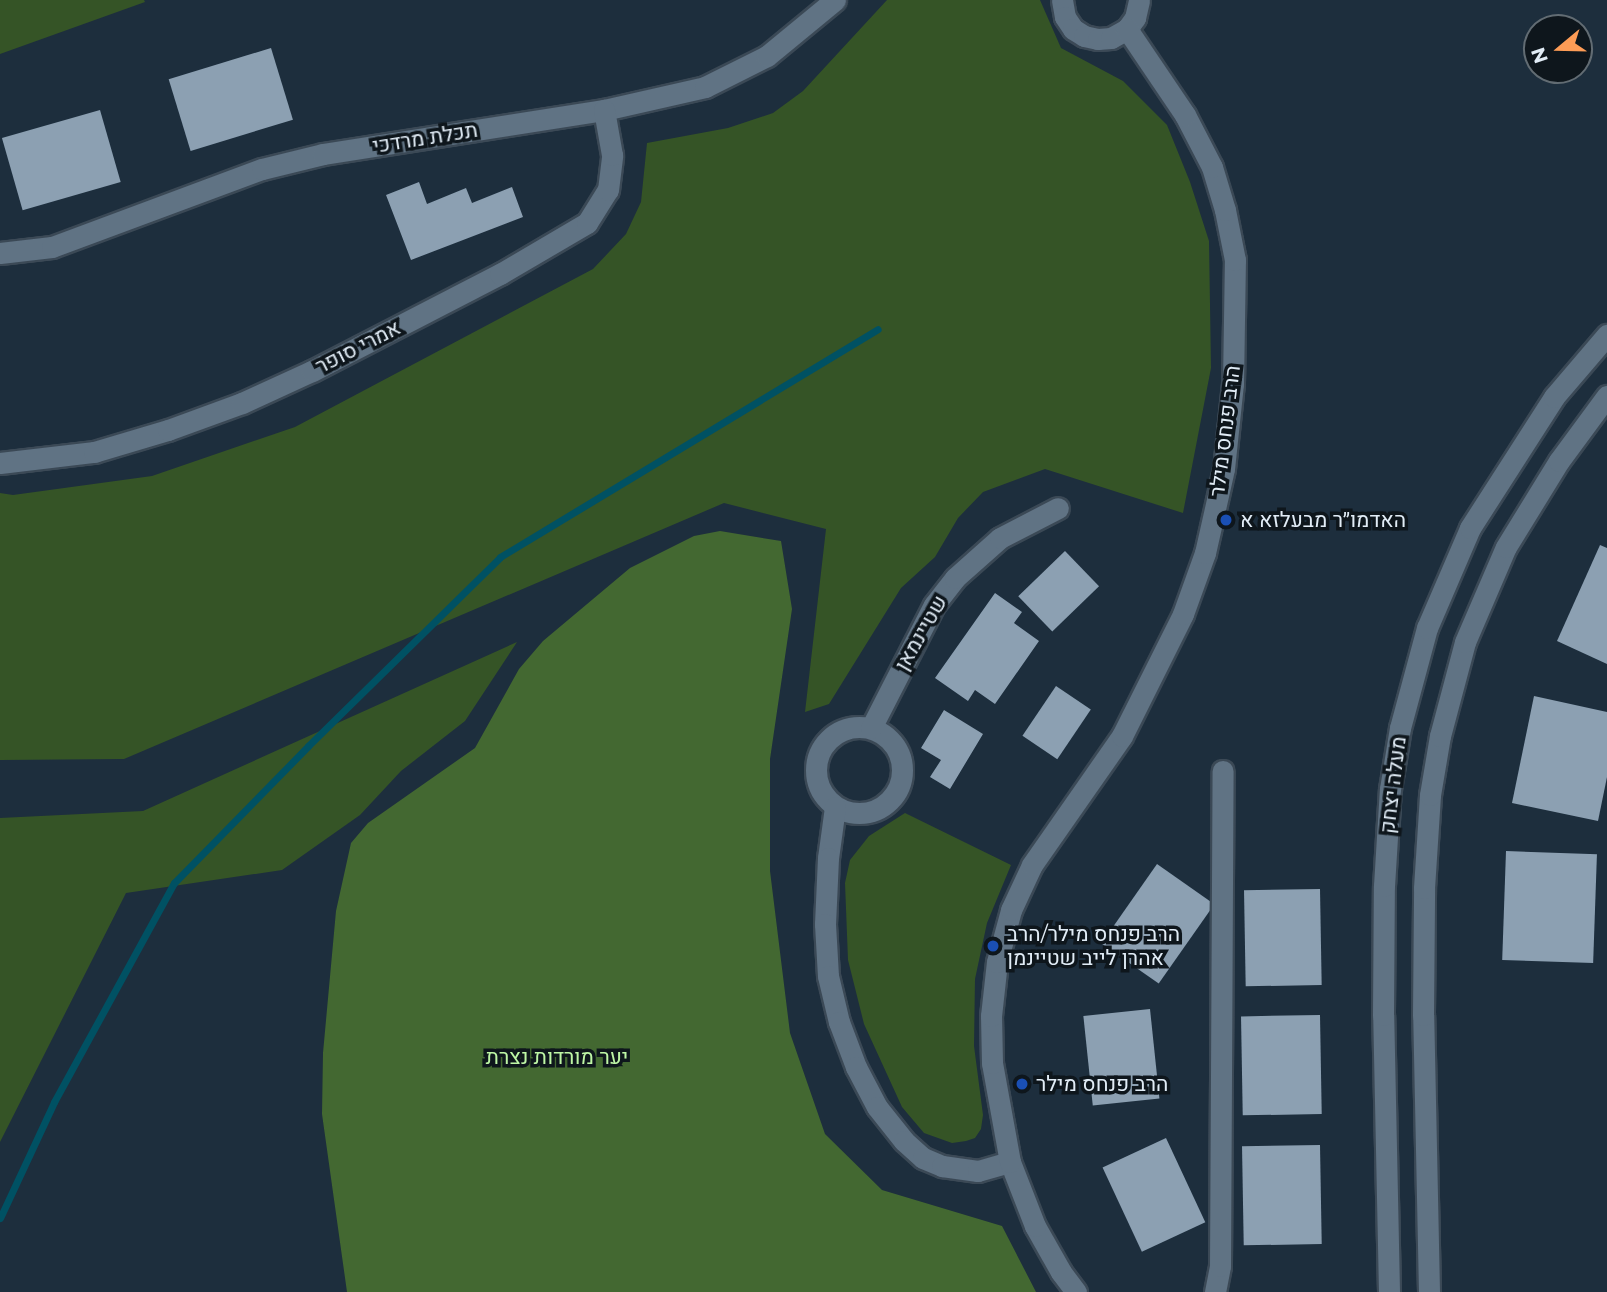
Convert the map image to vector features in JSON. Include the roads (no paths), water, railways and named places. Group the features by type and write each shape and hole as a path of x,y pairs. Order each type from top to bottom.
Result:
{"street":[{"name":"תכלת מרדכי","path":"0,253 52,247 262,169 323,154 604,110 705,87 767,56 835,0"},
{"path":"1062,0 1065,17 1084,36 1111,38 1127,29 1135,18 1139,0"},
{"name":"הרב פנחס מילר","path":"1076,1292 1035,1226 1010,1161 992,1063 991,1016 997,962 1010,910 1032,865 1122,736 1183,614 1205,553 1222,481 1233,384 1235,260 1225,210 1212,167 1185,115 1127,29"},
{"name":"אמרי סופר","path":"0,463 94,452 168,430 242,403 312,371 522,261 587,223 608,190 611,155 604,110"},
{"name":"מעלה יצחק","path":"1389,1292 1383,1015 1384,886 1390,789 1400,728 1427,628 1470,528 1554,397 1607,335"},
{"name":"מעלה יצחק","path":"1429,1292 1424,910 1429,808 1440,736 1465,642 1506,547 1559,461 1607,396"},
{"name":"שטיינמאן","path":"871,728 934,605 955,578 1000,538 1058,508"},
{"path":"871,728 885,734 896,746 902,760 903,775 898,790 888,803 874,811 860,814 835,807 817,783 819,753 829,739 841,730 871,728"},
{"path":"1215,1292 1220,1266 1223,771"},
{"path":"835,807 828,858 825,924 828,976 839,1022 856,1067 877,1107 904,1141 923,1158 942,1166 978,1171 1010,1161"}],"waterway":[{"path":"0,1218 54,1102 174,883 308,746 500,557 878,329"}],"place":[{"name":"האדמו״ר מבעלזא א","path":"1226,520"},
{"name":"הרב פנחס מילר/הרב אהרן לייב שטיינמן","path":"993,946"},
{"name":"הרב פנחס מילר","path":"1022,1084"}],"park label":[{"name":"יער מורדות נצרת","path":"557,1057"}]}
